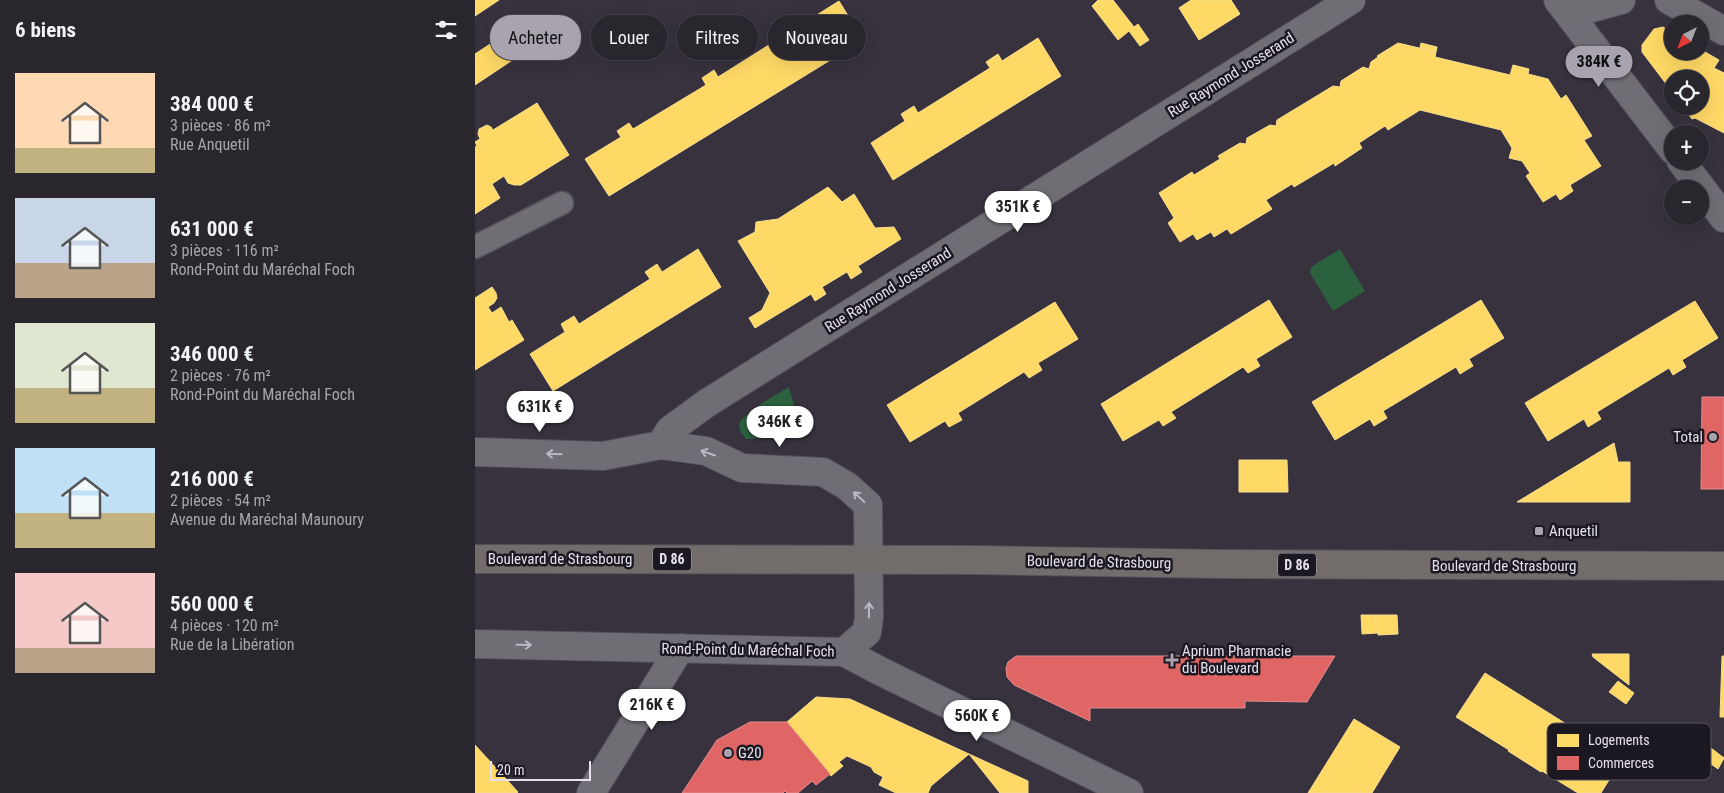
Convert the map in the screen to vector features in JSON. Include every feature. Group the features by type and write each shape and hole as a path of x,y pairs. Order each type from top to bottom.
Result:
{"main road":[{"name":"Boulevard de Strasbourg","path":"475,559 870,559 1220,564 1724,566"}],"street":[{"name":"Rue Raymond Josserand","path":"661,445 670,430 707,403 1351,0"},
{"path":"1564,7 1621,0"},
{"path":"1669,0 1724,30"},
{"path":"1564,7 1664,138"},
{"path":"1688,170 1724,218"},
{"path":"475,247 562,203"},
{"name":"Rond-Point du Maréchal Foch","path":"475,452 603,456 661,445 706,451 742,468 823,472 847,486 868,505 870,559 867,632 844,652 475,644"},
{"path":"591,793 679,648"},
{"path":"844,652 880,672 1129,793"}],"green space":[{"path":"1340,249 1365,291 1333,311 1310,273 1311,267"},
{"path":"789,387 802,434 746,439 740,429 741,420 761,404"}],"building: Logements":[{"path":"475,0 499,0 475,16"},
{"path":"1098,0 1113,0 1134,27 1138,24 1149,40 1140,46 1129,31 1118,40 1092,6"},
{"path":"1191,0 1231,0 1240,14 1199,40 1179,8"},
{"path":"839,1 848,15 817,15"},
{"path":"1664,28 1664,60 1709,60 1709,54 1719,60 1714,68 1724,73 1724,133 1695,118 1692,119 1689,115 1709,115 1709,70 1664,70 1664,81 1642,52 1642,45 1654,29"},
{"path":"1038,38 1061,76 893,180 871,143 905,121 901,114 914,106 918,113 990,68 986,62 998,54 1002,61"},
{"path":"1398,43 1436,52 1435,57 1510,75 1513,65 1529,69 1528,74 1548,79 1561,99 1566,95 1592,136 1584,140 1601,166 1570,185 1573,191 1560,200 1556,194 1543,202 1526,176 1530,173 1522,161 1509,158 1512,148 1501,130 1420,110 1388,130 1385,126 1359,143 1362,148 1335,166 1334,163 1294,187 1292,184 1266,200 1272,209 1231,234 1227,229 1214,237 1211,232 1197,240 1193,234 1180,242 1168,223 1174,218 1159,193 1192,172 1194,175 1220,159 1218,156 1240,143 1246,144 1247,138 1270,125 1276,126 1277,120 1333,86 1340,87 1341,81 1363,67 1369,69 1371,62 1377,56"},
{"path":"1421,43 1437,47 1436,52 1420,48"},
{"path":"490,44 490,60 512,60 475,85 475,54"},
{"path":"768,45 768,60 830,60 609,196 585,159 621,137 617,131 629,123 633,129 706,85 702,78 714,70 718,77 745,60 758,60 758,52"},
{"path":"537,103 569,155 521,185 508,183 504,176 492,184 500,198 475,214 475,147 477,146 475,142 480,139 479,129 487,125 493,130"},
{"path":"828,187 842,202 854,194 875,228 894,227 901,239 858,266 862,272 851,279 847,272 822,287 826,294 815,301 811,294 755,328 749,318 762,310 770,293 738,241 755,232 756,222 778,219"},
{"path":"698,249 721,287 553,391 530,354 565,332 561,324 574,316 579,324 650,279 645,272 657,264 662,272"},
{"path":"492,287 497,298 488,307 492,313 501,307 509,322 512,320 524,340 475,370 475,298"},
{"path":"1269,300 1292,337 1256,359 1260,366 1248,373 1243,367 1171,412 1176,418 1163,426 1159,420 1123,441 1101,404"},
{"path":"1481,300 1504,338 1469,359 1473,366 1460,374 1456,367 1383,411 1387,418 1374,426 1370,419 1335,440 1312,402"},
{"path":"1695,301 1718,338 1682,360 1686,367 1673,375 1669,368 1597,412 1601,419 1588,427 1584,419 1548,441 1525,403"},
{"path":"1055,302 1078,339 1038,363 1042,370 1029,378 1024,372 958,413 962,420 949,427 945,421 910,442 887,405"},
{"path":"1614,443 1618,462 1630,462 1630,502 1517,502"},
{"path":"1239,460 1287,460 1288,492 1239,492"},
{"path":"1361,615 1378,615 1378,633 1362,634"},
{"path":"1378,615 1397,615 1398,634 1378,635"},
{"path":"1592,654 1629,654 1629,685 1593,657"},
{"path":"1722,656 1724,656 1724,717 1720,717"},
{"path":"1485,673 1565,723 1547,723 1547,774 1456,717"},
{"path":"1618,681 1634,693 1626,704 1609,692"},
{"path":"816,697 850,699 969,754 931,786 928,793 896,793 879,785 883,777 874,772 871,767 847,756 839,762 843,766 831,776 787,722"},
{"path":"1354,719 1400,747 1372,793 1308,793"},
{"path":"475,745 518,792 517,793 475,793"},
{"path":"1711,748 1724,758 1718,769 1711,764"},
{"path":"969,754 1028,781 1028,793 1000,793"},
{"path":"1557,780 1609,780 1601,793 1578,793"}],"building: Commerces":[{"path":"1702,397 1724,397 1724,489 1701,489"},
{"path":"1016,656 1335,656 1307,702 1245,701 1245,708 1090,708 1090,721 1014,685 1007,677 1006,668 1008,662"},
{"path":"750,722 787,722 830,774 816,785 812,781 798,793 787,793 785,791 783,793 682,793 717,740"}],"place":[{"name":"Total","path":"1713,437"},
{"name":"Anquetil","path":"1539,531"},
{"name":"Aprium Pharmacie du Boulevard","path":"1172,660"},
{"name":"G20","path":"728,753"}]}
